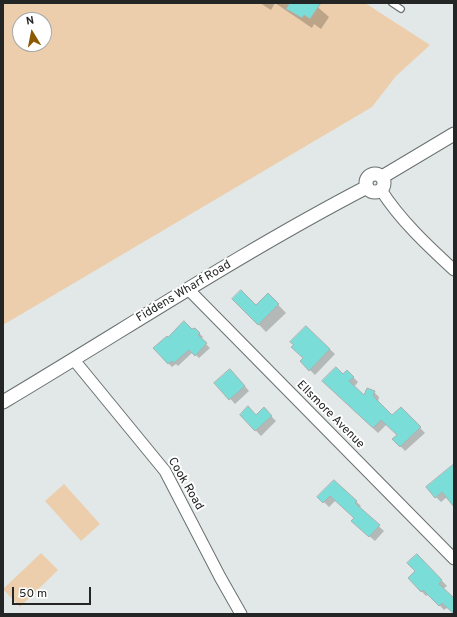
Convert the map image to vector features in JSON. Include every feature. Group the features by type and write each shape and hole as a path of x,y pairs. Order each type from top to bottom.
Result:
{"street":[{"path":"454,134 382,183 387,200 432,249 454,270"},
{"name":"Fiddens Wharf Road","path":"3,402 188,289 315,214 367,187 373,191 382,183"},
{"name":"Ellsmore Avenue","path":"188,289 454,559"},
{"name":"Cook Road","path":"74,360 164,471 241,614"}],"lane":[{"path":"392,3 402,9"}],"shaded area":[{"path":"3,3 365,3 430,45 396,76 372,107 3,325"},
{"path":"64,484 100,524 81,541 45,501"},
{"path":"41,553 58,570 20,607 3,589"}],"building":[{"path":"290,3 321,3 310,19 304,15 302,18 286,9"},
{"path":"241,290 256,305 268,293 279,304 258,325 232,299"},
{"path":"184,321 192,329 195,328 200,333 198,335 207,343 195,356 189,350 174,363 172,361 168,364 153,348 167,336 168,337"},
{"path":"306,326 330,349 309,371 300,361 303,358 291,347 294,345 290,342"},
{"path":"336,367 343,374 347,370 354,377 349,381 364,395 367,388 375,391 373,396 392,415 401,407 421,427 400,447 392,439 397,435 381,420 373,428 322,381"},
{"path":"230,369 245,386 229,400 214,383"},
{"path":"248,406 256,415 264,407 272,416 255,431 240,415"},
{"path":"454,464 454,507 442,492 435,498 426,487"},
{"path":"334,480 357,501 355,503 380,525 369,537 351,521 354,518 330,496 323,503 317,497"},
{"path":"417,554 442,580 439,584 454,598 454,614 442,603 439,606 423,590 421,592 408,578 415,571 407,563"}]}
